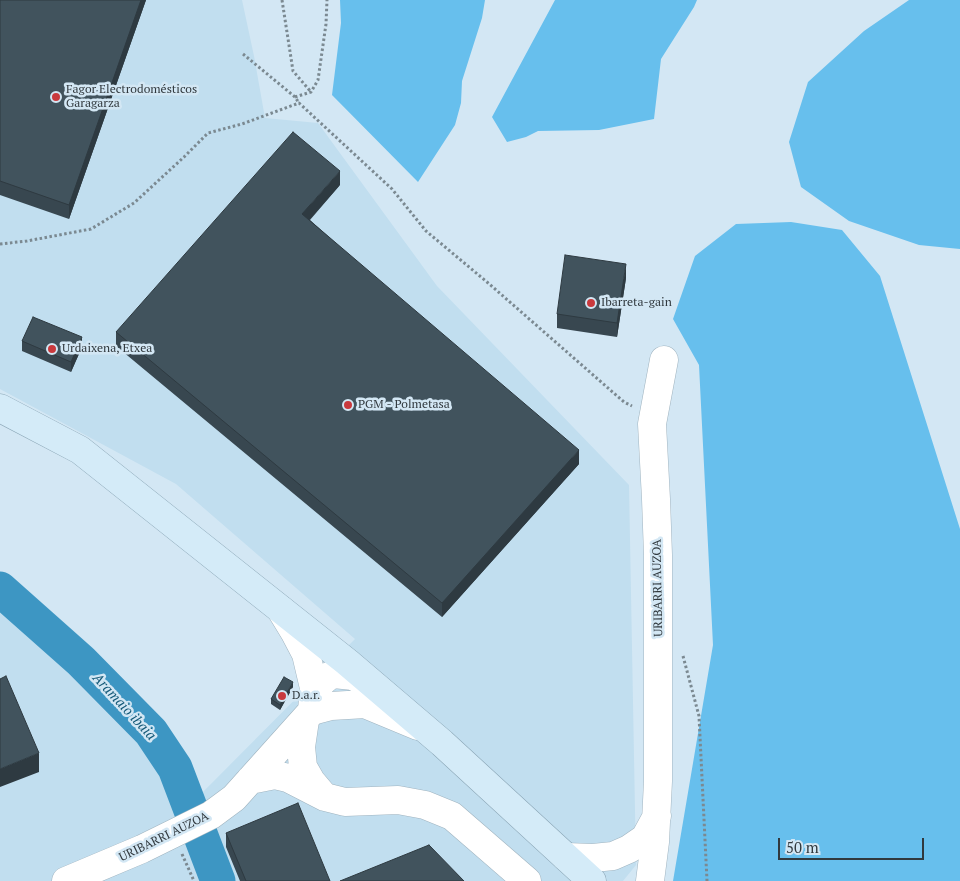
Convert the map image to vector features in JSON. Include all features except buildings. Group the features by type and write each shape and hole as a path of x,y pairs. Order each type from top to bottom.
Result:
{"main road":[{"path":"0,408 80,450 330,648 426,730 592,881"}],"street":[{"name":"URIBARRI AUZOA","path":"650,881 657,816 659,596 652,424 664,360"},
{"path":"279,608 306,654 314,707 302,747 303,767"},
{"path":"330,648 337,669 337,675 353,676 380,690"},
{"name":"URIBARRI AUZOA","path":"66,881 142,849 211,815 234,798 280,748 314,707 329,676 337,675"},
{"path":"314,707 364,704 426,730"},
{"path":"280,748 294,756 324,797"},
{"path":"250,780 275,775 288,778 324,797 345,802 398,800 425,805 452,816 527,881"},
{"path":"566,857 592,858 613,856 629,849 645,838 657,816"}],"path":[{"path":"282,0 293,71 311,92"},
{"path":"295,97 311,92 318,80 328,0"},
{"path":"242,54 295,97 299,103 392,189 426,231 502,294 624,402 632,406 637,401"},
{"path":"0,244 92,229 134,203 208,132 242,124 299,103"},
{"path":"682,647 699,716 707,881"},
{"path":"174,833 194,881"}],"shaded area":[{"path":"0,0 242,0 265,118 318,123 437,286 629,485 636,865 623,881 0,881 0,607 98,700 195,800 355,639 176,484 0,389"},
{"path":"340,0 485,0 482,18 462,81 461,103 455,125 418,182 332,95 341,23"},
{"path":"555,0 697,0 661,59 654,119 599,130 538,131 526,137 507,142 492,117"},
{"path":"909,0 960,0 960,249 919,245 849,221 801,187 789,142 808,82 864,31"},
{"path":"791,222 842,230 880,276 960,529 960,881 673,881 713,645 699,365 673,319 695,256 736,224"}],"waterway":[{"name":"Aramaio ibaia","path":"0,589 81,661 151,732 175,768 218,881"}],"place":[{"name":"Fagor Electrodomésticos Garagarza","path":"56,97"},
{"name":"Ibarreta-gain","path":"591,303"},
{"name":"Urdaixena, Etxea","path":"52,349"},
{"name":"PGM - Polmetasa","path":"348,405"},
{"name":"D.a.r.","path":"282,696"}]}
